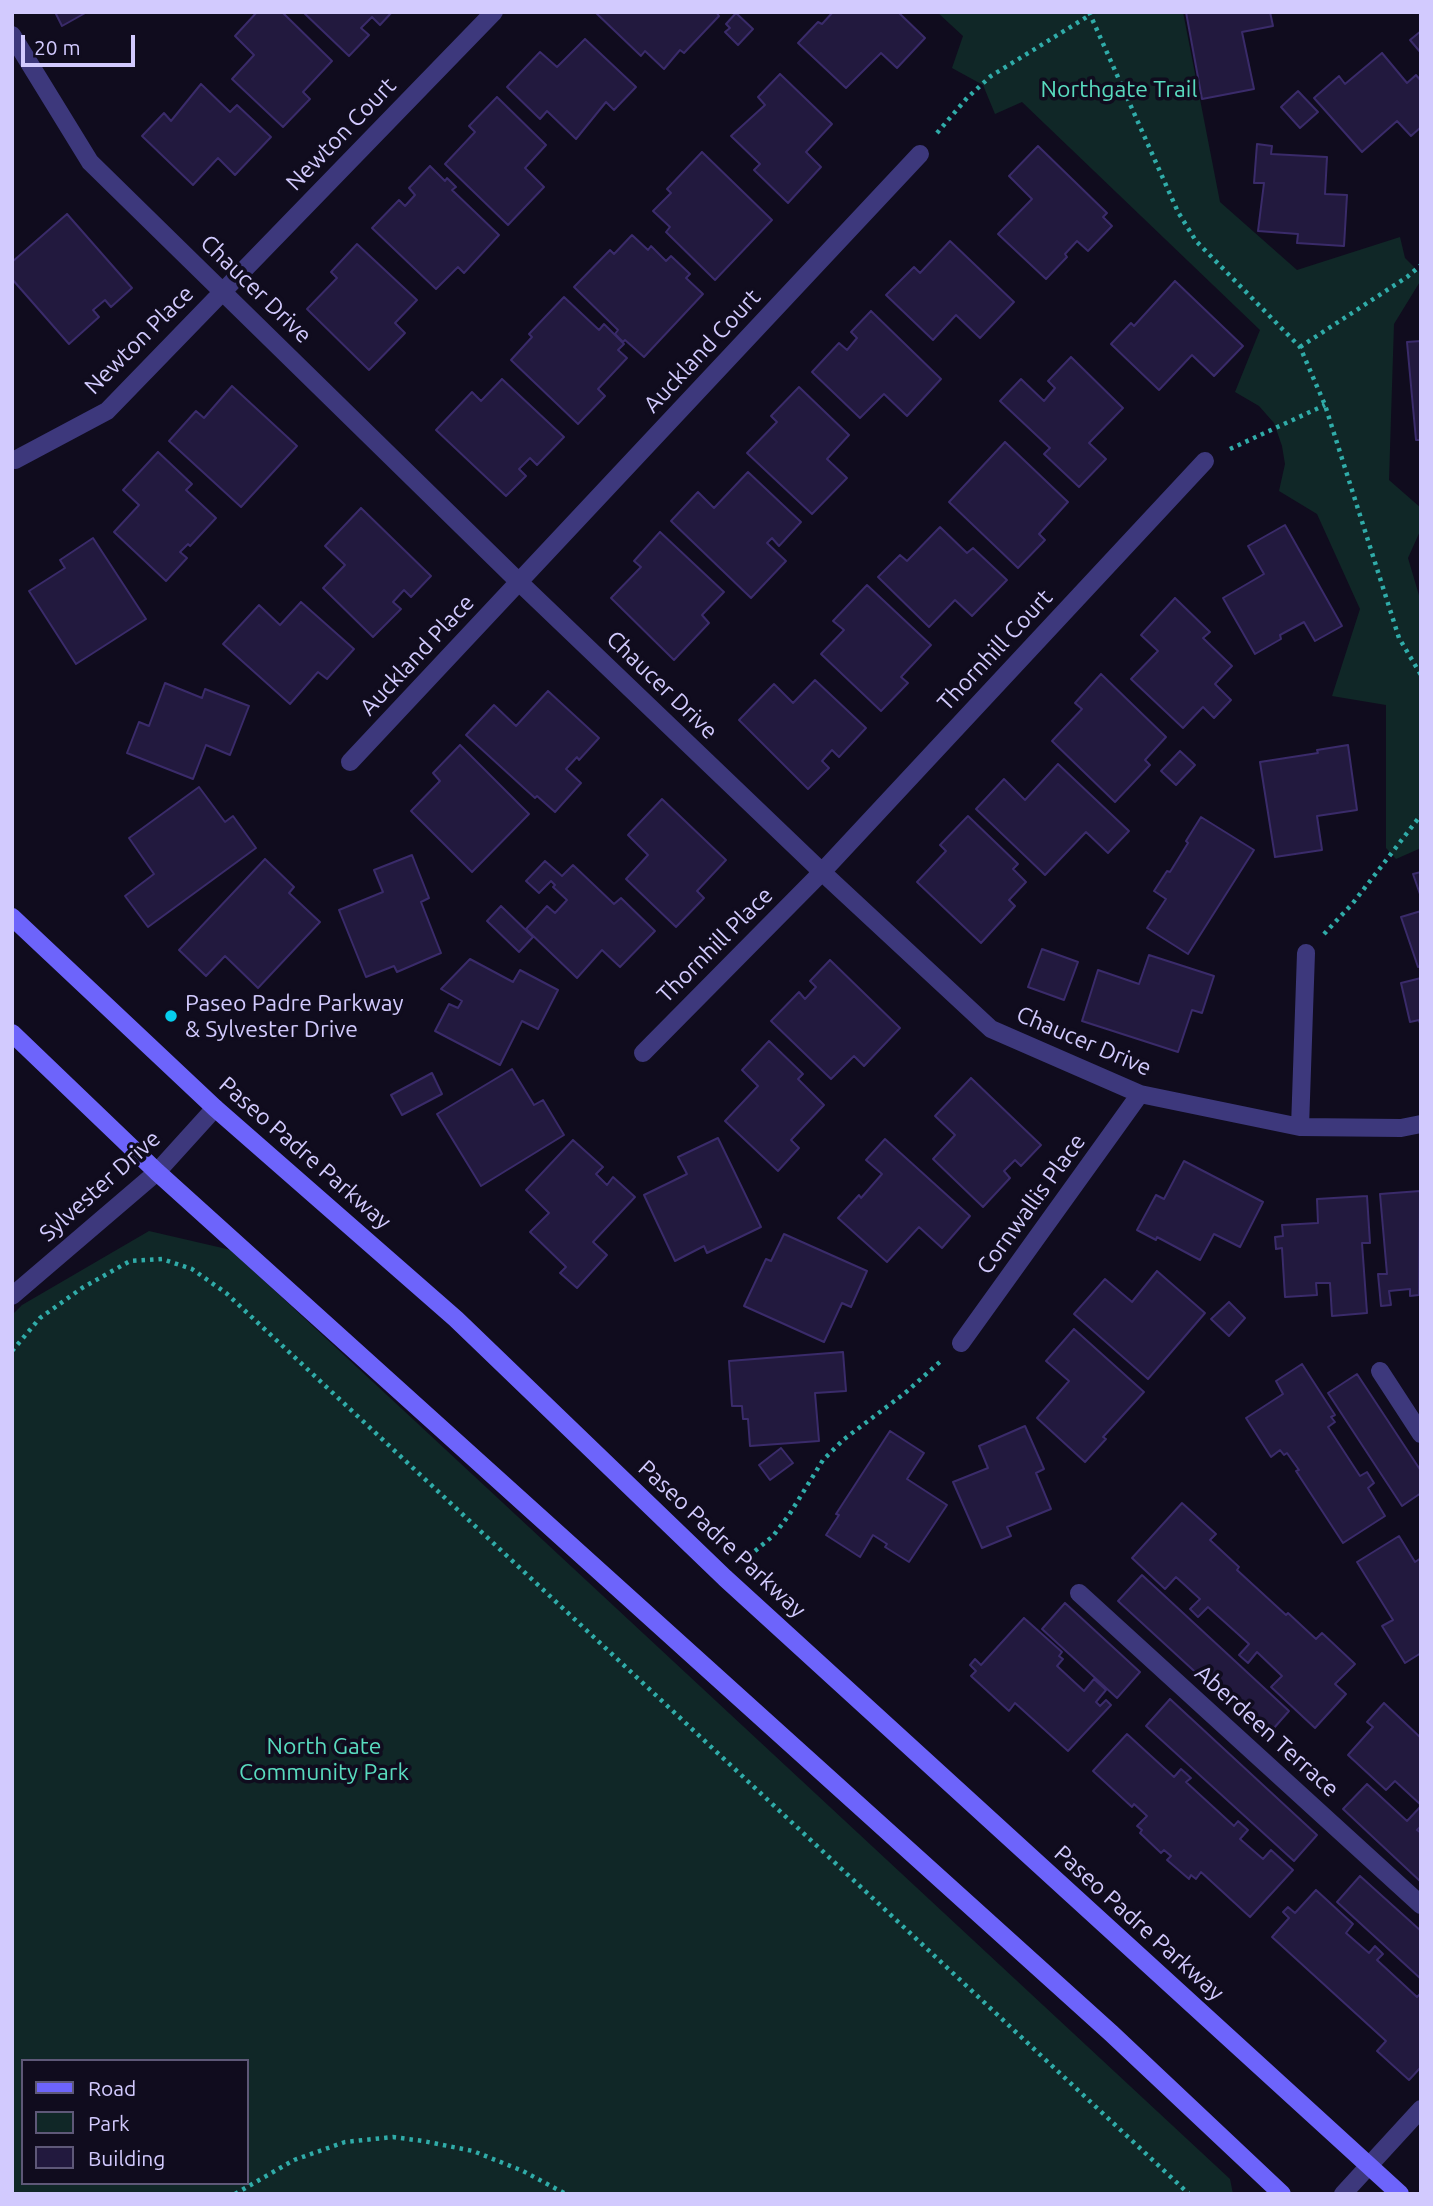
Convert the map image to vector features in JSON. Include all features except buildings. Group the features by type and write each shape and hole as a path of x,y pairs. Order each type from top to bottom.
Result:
{"main road":[{"name":"Paseo Padre Parkway","path":"12,917 215,1108 456,1319 735,1587 1400,2194"},
{"path":"12,1033 157,1172 1101,2024 1282,2194"}],"street":[{"name":"Newton Court","path":"222,291 495,12"},
{"name":"Chaucer Drive","path":"12,35 90,162 519,582 990,1029 1140,1094 1300,1127 1401,1129 1421,1124"},
{"name":"Auckland Court","path":"519,582 920,154"},
{"name":"Newton Place","path":"15,460 107,411 222,291"},
{"name":"Thornhill Court","path":"822,872 1205,461"},
{"name":"Auckland Place","path":"350,762 519,582"},
{"name":"Thornhill Place","path":"643,1053 822,872"},
{"path":"1300,1127 1306,953"},
{"name":"Cornwallis Place","path":"961,1343 1140,1094"},
{"name":"Sylvester Drive","path":"12,1296 157,1172 215,1108"},
{"path":"1380,1371 1421,1434"},
{"name":"Aberdeen Terrace","path":"1079,1593 1421,1905"},
{"path":"1343,2194 1421,2109"}],"path":[{"path":"920,154 967,98 991,76 1090,14 1178,212 1196,241 1300,347 1325,405 1399,638 1421,675"},
{"path":"1300,347 1421,265"},
{"path":"1205,461 1325,405"},
{"path":"1306,953 1353,903 1421,815"},
{"path":"12,1352 40,1318 82,1288 130,1261 162,1259 191,1269 226,1293 1189,2194"},
{"path":"755,1551 781,1525 823,1460 843,1440 905,1392 961,1343"},
{"path":"235,2194 294,2160 345,2142 393,2137 473,2151 523,2171 566,2194"}],"green space":[{"name":"Northgate Trail","path":"937,12 1183,12 1220,202 1297,270 1400,237 1405,258 1421,274 1421,280 1394,324 1389,480 1421,508 1421,529 1408,558 1421,602 1421,848 1396,859 1386,848 1386,705 1332,696 1360,609 1317,514 1279,491 1285,464 1274,423 1259,406 1235,392 1260,330 1022,102 995,114 983,85 952,68 963,36"},
{"name":"North Gate Community Park","path":"149,1231 231,1250 1230,2179 1233,2194 12,2194 12,1315 22,1305"}],"place":[{"name":"Paseo Padre Parkway & Sylvester Drive","path":"171,1016"}]}
